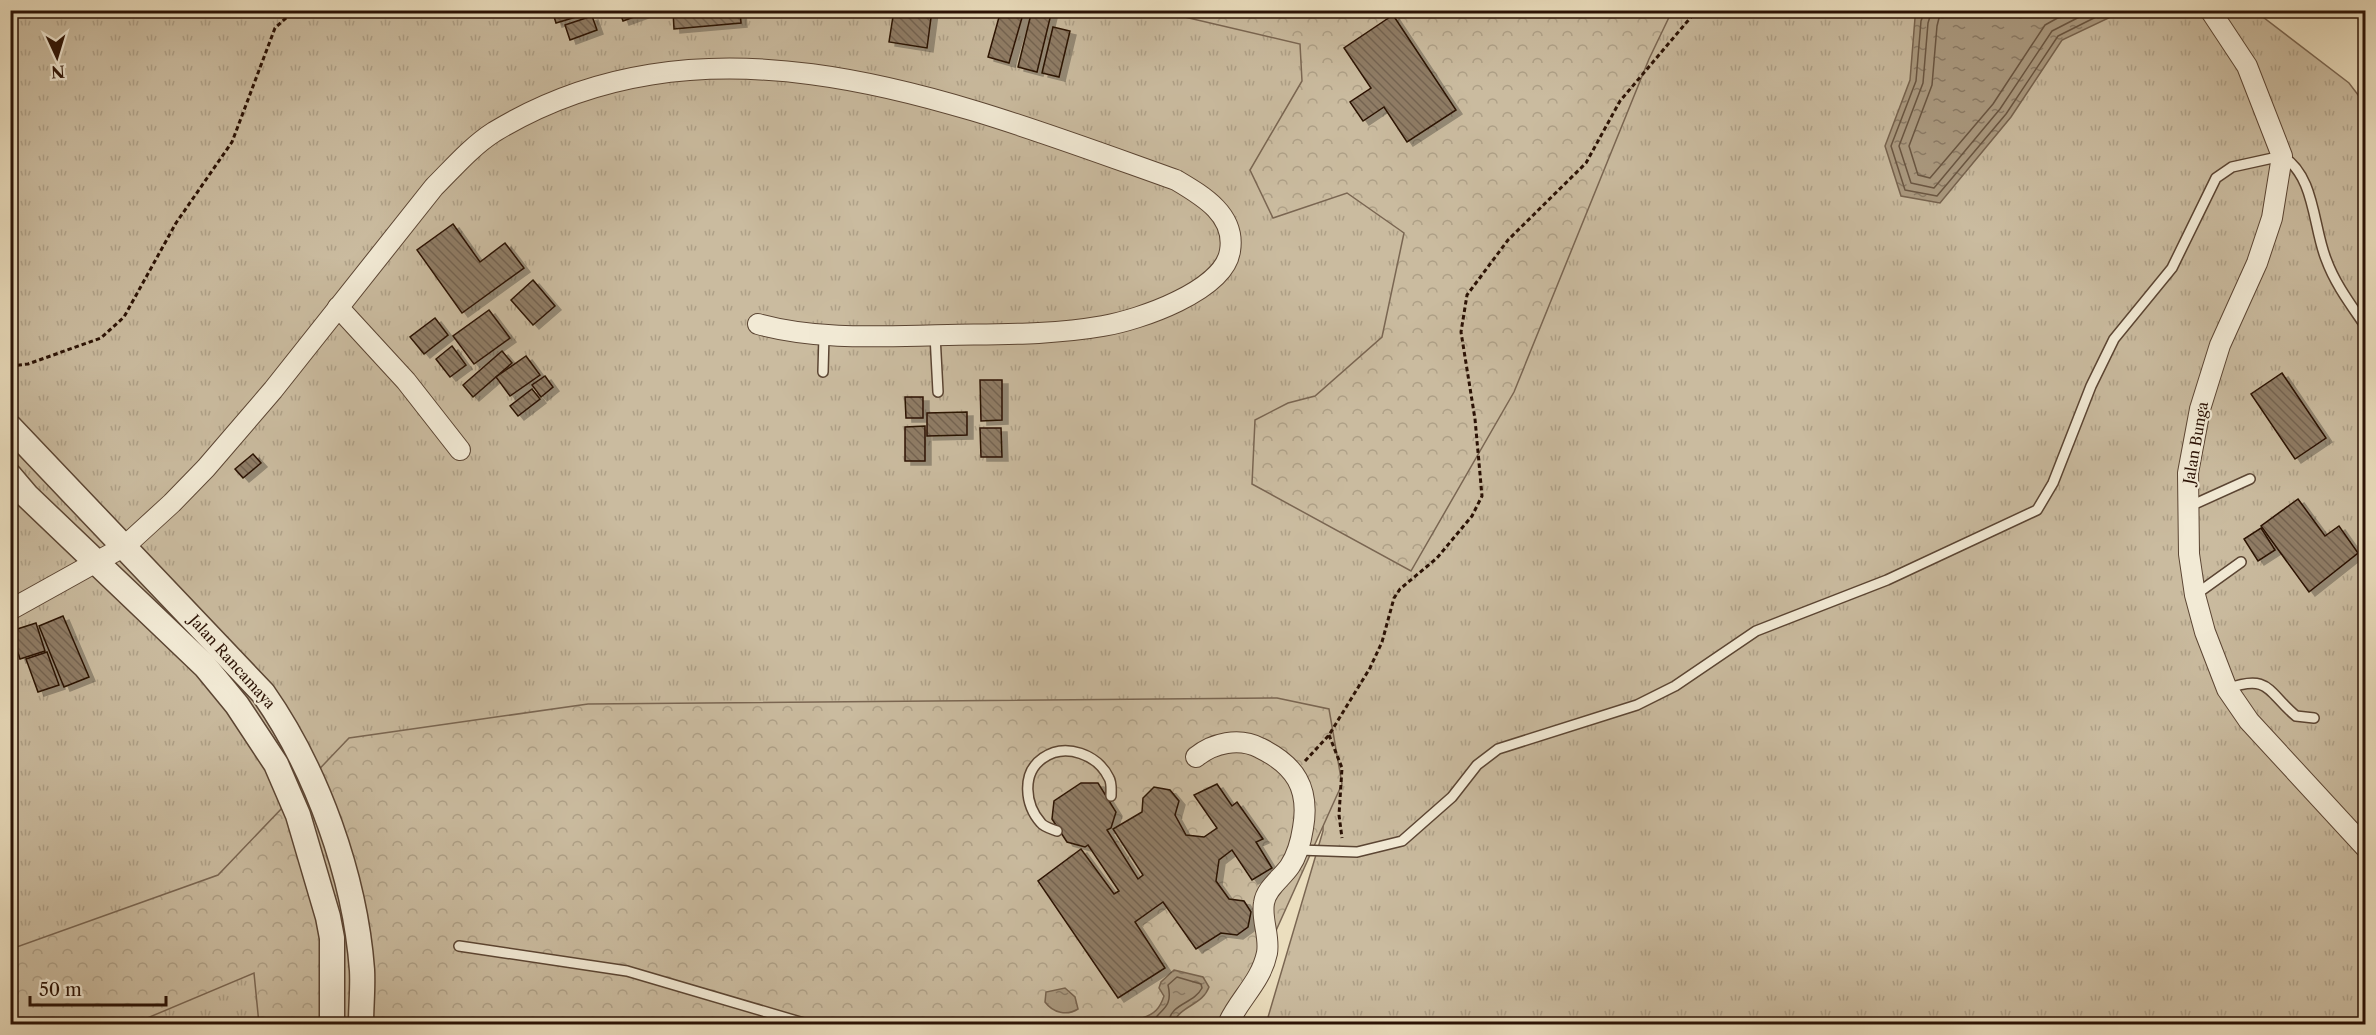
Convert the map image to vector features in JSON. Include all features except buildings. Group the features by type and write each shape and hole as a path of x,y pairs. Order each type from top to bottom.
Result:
{"street":[{"path":"2210,10 2247,66 2282,156"},
{"path":"10,610 99,563 125,546 207,468 434,187 492,133 552,98 580,88 648,69 698,62 774,63 824,69 928,93 1176,180 1213,204 1224,217 1230,232 1231,249 1227,265 1217,277 1201,288 1151,312 1106,326 1084,329 935,335 824,335 790,333 758,324"},
{"name":"Jalan Bunga","path":"2282,156 2272,218 2257,263 2220,345 2200,409 2188,473 2189,554 2195,595 2205,632 2227,689 2249,721 2366,848"},
{"path":"338,308 406,381 460,450"},
{"name":"Jalan Rancamaya","path":"10,427 263,693 290,737 329,826 348,881 362,972 361,1024"},
{"name":"Jalan Rancamaya","path":"10,476 27,496 206,666 237,705 276,764 297,815 328,917 332,938 332,1024"},
{"path":"1196,758 1205,750 1232,742 1256,746 1276,756 1294,772 1305,796 1305,815 1299,850 1264,902 1267,949 1264,964 1256,982 1228,1024"}],"lane":[{"path":"1299,850 1357,852 1402,840 1452,797 1478,765 1498,749 1637,705 1675,686 1756,632 1896,576 2037,510 2053,483 2091,386 2114,339 2172,268 2216,178 2232,166 2282,156 2294,163 2302,180 2325,257 2337,285 2366,327"},
{"path":"823,372 824,335"},
{"path":"935,335 938,392"},
{"path":"2188,507 2250,479"},
{"path":"2195,595 2241,562"},
{"path":"2227,689 2245,683 2261,683 2277,695 2296,716 2314,718"},
{"path":"1057,831 1042,825 1029,803 1027,782 1043,758 1056,752 1072,751 1093,757 1110,780 1111,796"},
{"path":"459,946 627,971 807,1024"},
{"path":"829,1024 847,1024"}],"path":[{"path":"10,366 28,364 102,338 124,317 176,223 232,142 275,28 295,10"},
{"path":"1294,772 1329,735 1370,668 1382,642 1394,598 1400,589 1437,558 1472,516 1482,496 1475,418 1461,332 1467,295 1508,240 1586,164 1620,101 1697,10"},
{"path":"1329,735 1342,768 1340,815 1342,851"}],"green space":[{"path":"10,11 2255,11 2349,83 2365,104 2365,1024 1266,1024 1323,831 1323,785 382,1024 11,1024"},
{"path":"1159,11 1672,11 1649,59 1514,392 1411,571 1252,484 1255,420 1288,403 1315,396 1382,337 1404,233 1347,193 1273,218 1250,170 1302,81 1300,44"},
{"path":"1277,698 1329,709 1342,784 1234,1024 259,1024 254,973 133,1024 11,1024 11,949 218,875 349,738 588,704"}],"water":[{"path":"2114,10 2117,14 2062,40 2011,117 1940,203 1901,196 1885,146 1910,80 1915,18 1920,11"},
{"path":"1174,970 1203,977 1209,987 1201,998 1176,1018 1173,1024 1147,1024 1142,1018 1150,1015 1159,1007 1164,996 1159,988 1161,982"},
{"path":"1065,988 1075,997 1078,1009 1065,1013 1056,1011 1045,1002 1046,992"}]}
